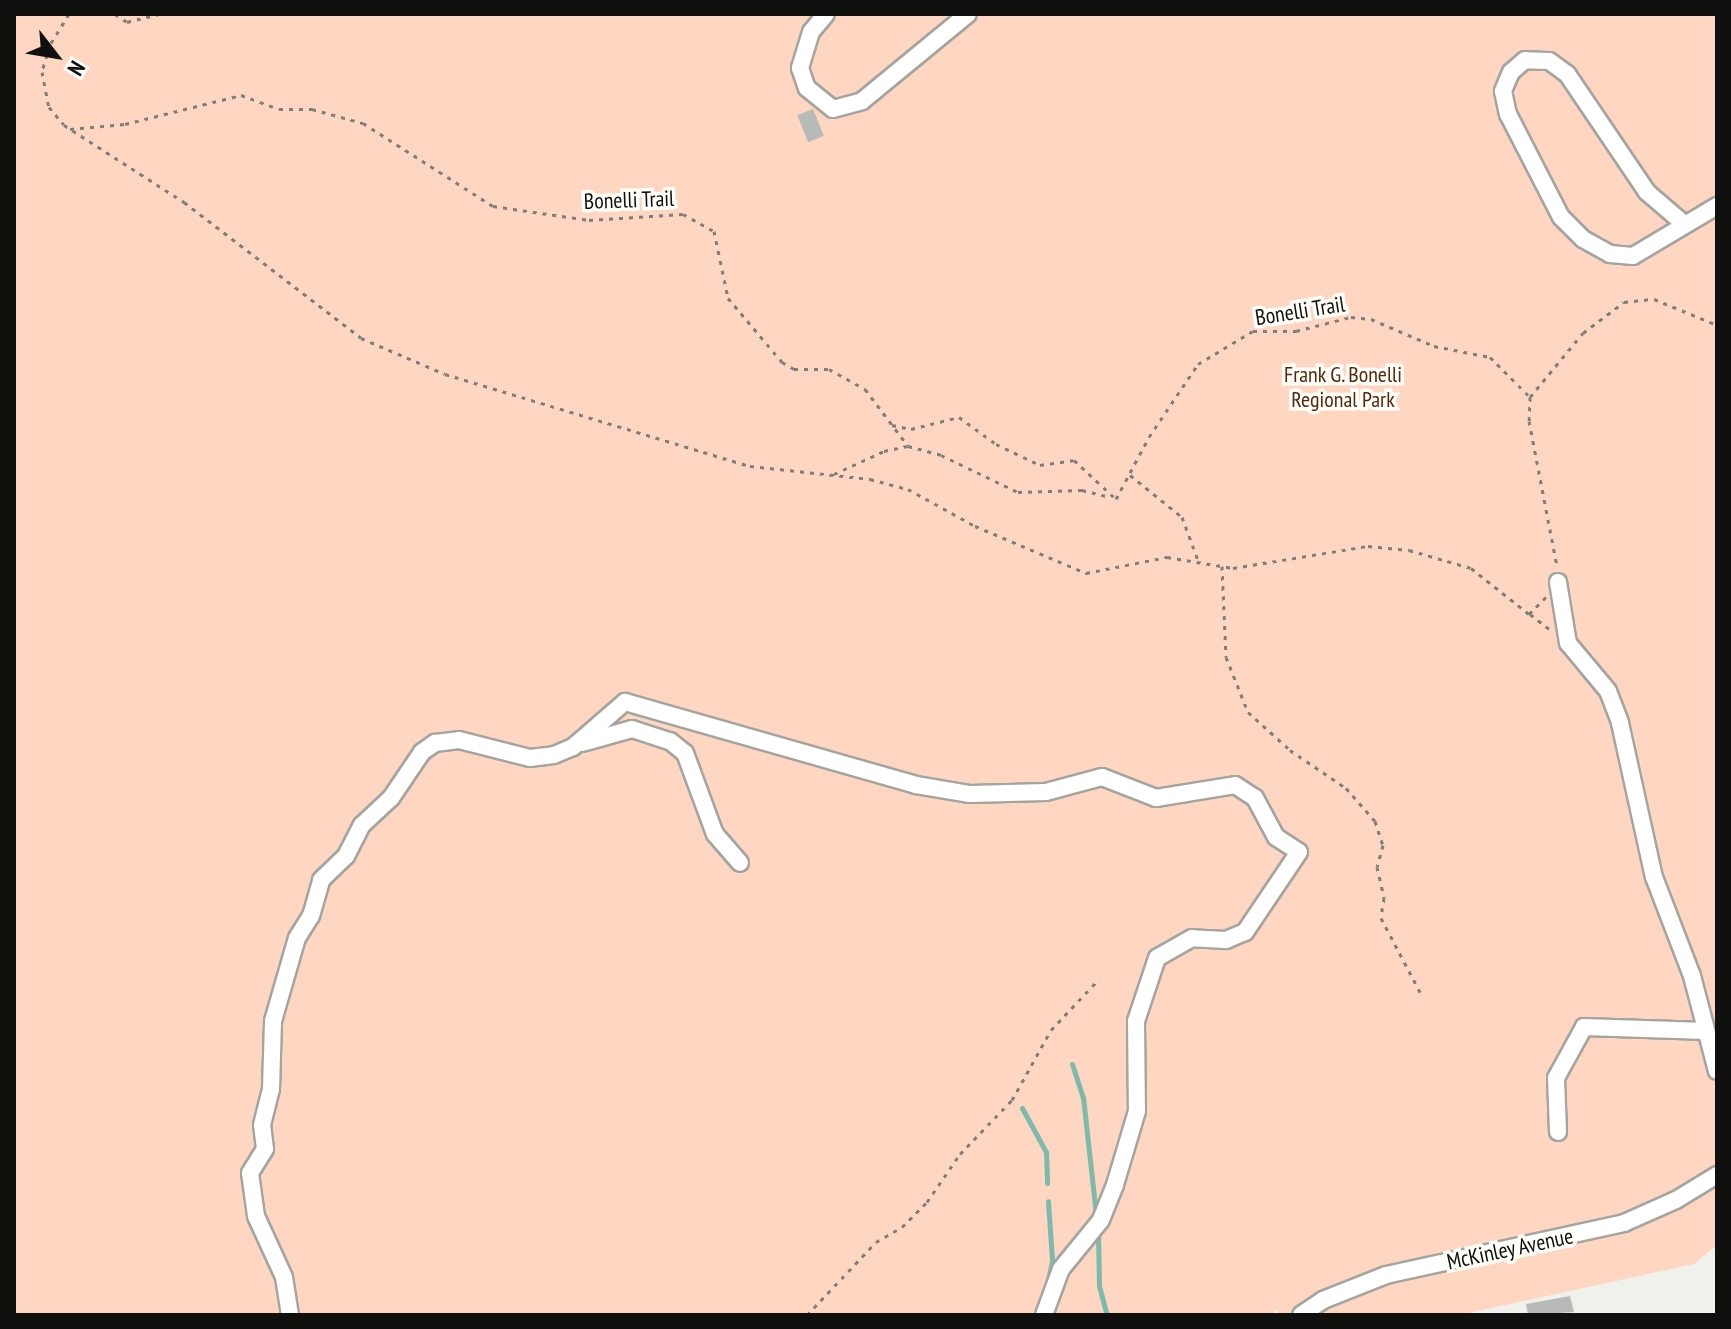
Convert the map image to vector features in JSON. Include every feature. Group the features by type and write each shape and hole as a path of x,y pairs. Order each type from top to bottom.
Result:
{"lane":[{"path":"826,14 811,32 800,68 807,88 833,109 862,101 968,14"},
{"path":"1683,223 1647,192 1567,74 1549,61 1525,60 1511,72 1503,91 1508,114 1561,217 1583,239 1610,254 1633,256 1655,247 1683,223 1717,206"},
{"path":"1558,582 1568,643 1608,691 1620,723 1654,877 1717,1071"},
{"path":"573,747 625,702 916,785 970,794 1046,792 1102,777 1156,798 1235,785 1255,798 1269,829 1299,852 1245,932 1226,940 1192,938 1157,958 1136,1021 1137,1111 1115,1185 1101,1220 1061,1269 1044,1315"},
{"path":"290,1315 284,1277 256,1216 250,1173 265,1149 262,1125 271,1089 273,1021 297,938 311,916 312,897 321,880 346,856 362,825 391,798 422,752 435,743 459,740 530,758 632,729 670,741 685,753 715,834 740,863"},
{"path":"1558,1132 1556,1078 1584,1027 1706,1031"},
{"name":"McKinley Avenue","path":"1301,1315 1323,1300 1386,1275 1624,1223 1676,1200 1717,1175"}],"path":[{"path":"69,14 50,45 42,72 49,107 70,129 184,202 361,338 445,374 750,466 834,474 908,489 975,526 1086,573 1167,557 1222,566 1368,546 1409,550 1471,568 1529,614 1558,582 1529,421 1530,397 1583,333 1624,302 1654,299 1717,325"},
{"path":"115,14 127,22 158,14"},
{"name":"Bonelli Trail","path":"70,129 125,124 241,95 279,109 312,109 363,123 493,206 598,220 683,214 714,231 728,298 782,362 794,369 829,369 865,389 908,446"},
{"name":"Bonelli Trail","path":"1110,497 1120,496 1193,369 1253,331 1296,331 1351,317 1371,319 1434,346 1490,357 1530,397"},
{"path":"891,425 911,429 959,417 996,444 1040,465 1074,460 1110,497"},
{"path":"834,474 884,451 908,446 941,455 1018,492 1082,490 1110,497"},
{"path":"1130,475 1182,517 1199,563"},
{"path":"1222,566 1226,657 1248,712 1290,750 1346,788 1375,821 1383,845 1377,867 1384,898 1381,918 1420,992"},
{"path":"807,1315 876,1242 902,1227 927,1202 960,1154 1012,1100 1051,1030 1099,979"}],"green space":[{"name":"Frank G. Bonelli Regional Park","path":"14,14 1717,14 1717,1245 1694,1264 1459,1315 1281,1315 1277,1310 1271,1315 14,1315"}],"building":[{"path":"813,109 824,136 808,142 797,115"},
{"path":"1570,1296 1574,1312 1528,1315 1526,1304"}],"waterway":[{"path":"1072,1064 1083,1097 1096,1215"},
{"path":"1022,1108 1046,1152 1047,1183"},
{"path":"1045,1294 1052,1260 1048,1201"},
{"path":"1098,1233 1099,1286 1107,1315"}]}
